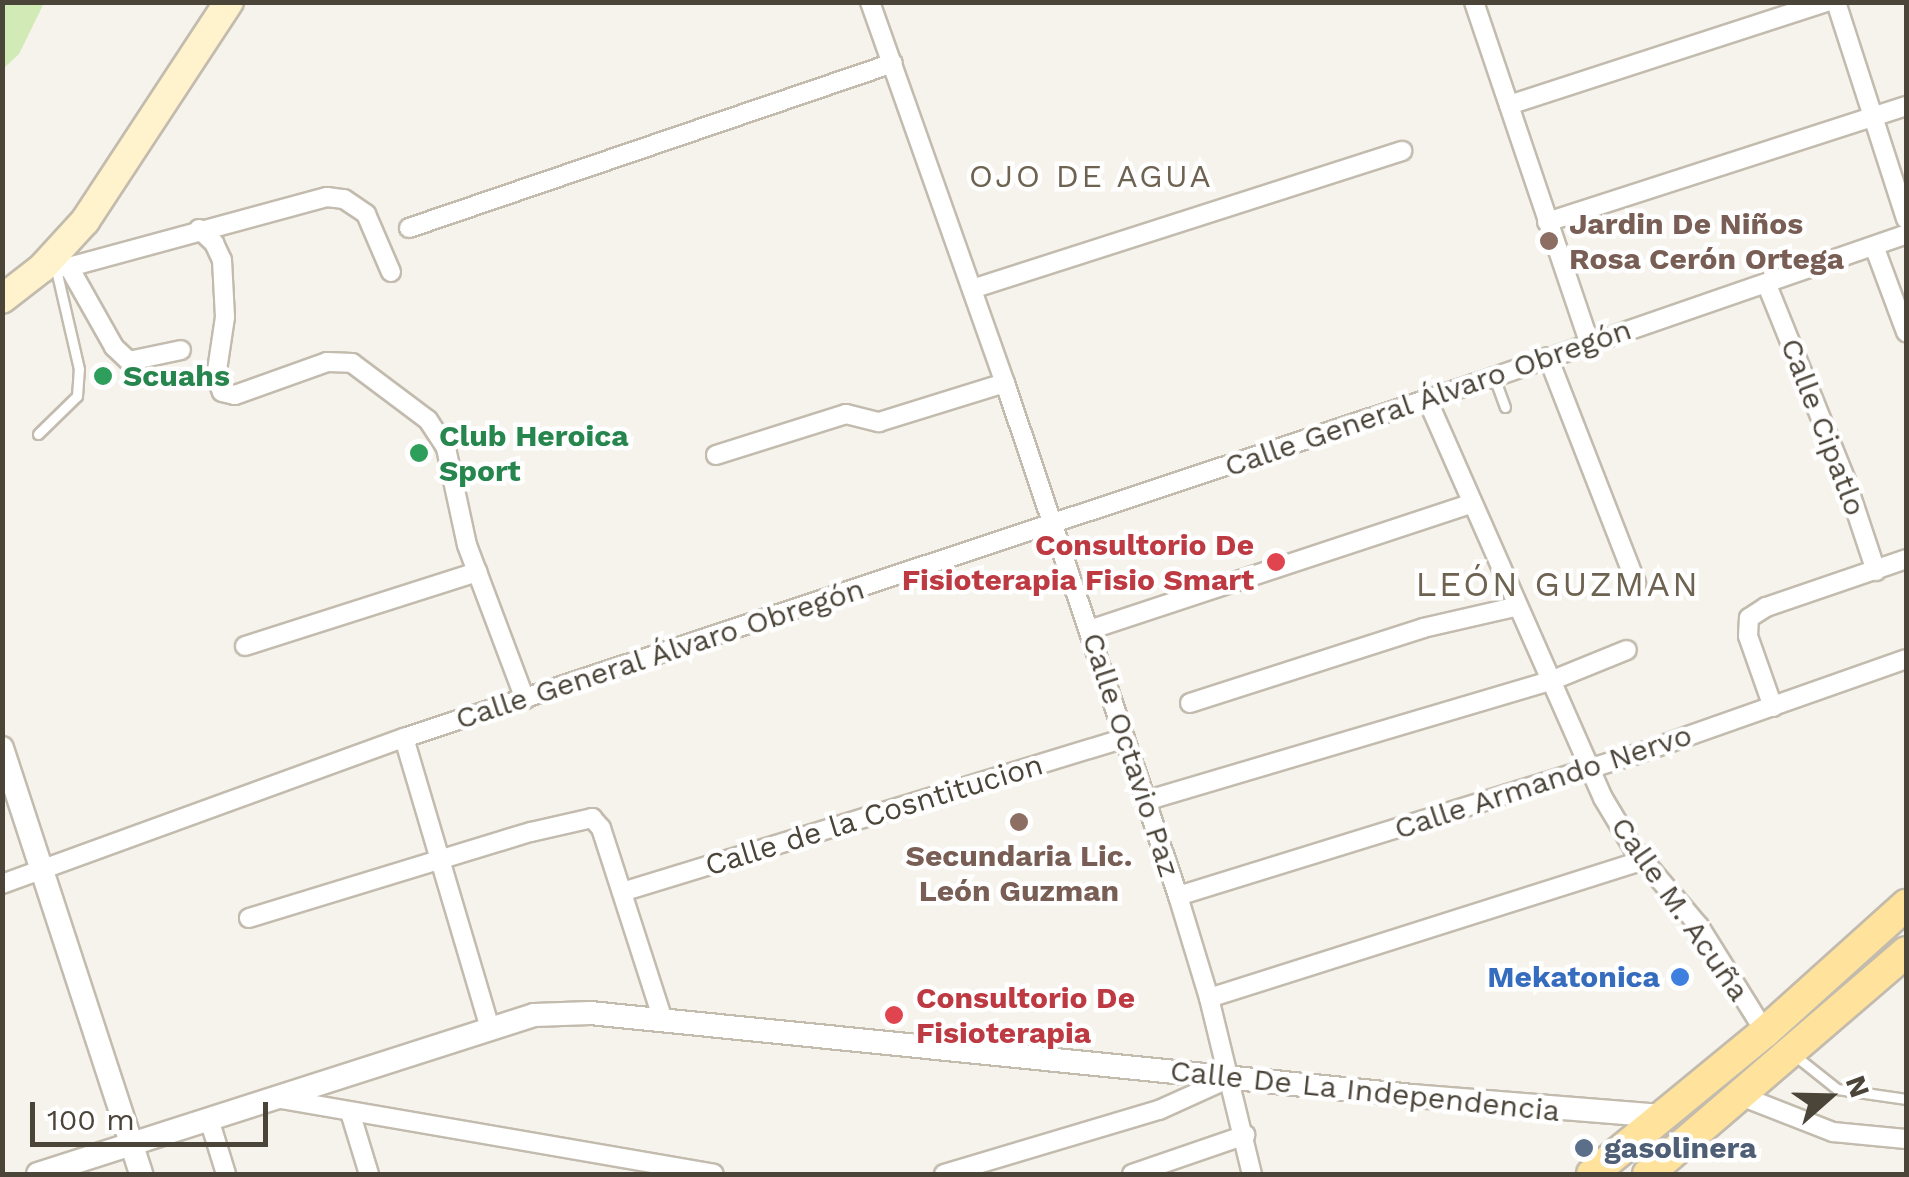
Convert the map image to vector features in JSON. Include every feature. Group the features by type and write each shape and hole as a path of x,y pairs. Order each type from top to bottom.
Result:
{"main road":[{"path":"2,299 56,268 229,2"},
{"path":"1592,1174 1765,1032 1906,905"},
{"path":"1648,1174 1791,1052 1903,964"}],"street":[{"path":"1474,2 1589,342"},
{"path":"1509,106 1826,2"},
{"path":"1836,2 1906,218"},
{"name":"Calle Octavio Paz","path":"874,5 1178,896 1209,998 1252,1174"},
{"path":"410,228 892,63"},
{"path":"1547,222 1906,106"},
{"path":"972,288 1402,151"},
{"path":"181,350 130,361 114,347 56,268 306,200 344,199 366,214 391,272"},
{"path":"200,229 214,243 222,260 225,317 216,378 222,392 235,396 326,362 352,363 428,420 446,448 463,534 525,699"},
{"name":"Calle General Álvaro Obregón","path":"2,884 404,738 1427,400 1906,234"},
{"path":"1874,246 1906,332"},
{"name":"Calle Cipatlo","path":"1767,285 1846,481 1876,570"},
{"path":"1548,357 1636,582"},
{"path":"716,455 846,414 879,422 1006,383"},
{"name":"Calle M. Acuña","path":"1427,400 1548,682 1615,821 1699,926 1765,1032"},
{"path":"1089,630 1470,504"},
{"path":"1772,707 1748,636 1749,618 1766,607 1906,560"},
{"path":"246,646 476,572"},
{"path":"1190,703 1423,628 1515,606"},
{"path":"1145,802 1548,682 1627,650"},
{"name":"Calle Armando Nervo","path":"1178,896 1590,768 1906,659"},
{"path":"404,738 490,1029"},
{"name":"Calle de la Cosntitucion","path":"622,892 1126,738"},
{"path":"2,748 141,1174"},
{"path":"249,918 588,817 600,828 662,1018"},
{"path":"1209,998 1644,860"},
{"name":"Calle De La Independencia","path":"131,1144 534,1015 662,1018 1230,1078 1663,1116"},
{"path":"944,1174 1159,1110 1230,1078"},
{"path":"1741,1096 1833,1132 1906,1139"},
{"path":"274,1098 537,1140 713,1174"},
{"path":"350,1112 369,1174"},
{"path":"209,1119 226,1174"},
{"path":"1132,1174 1245,1134"},
{"path":"38,1174 131,1144"}],"lane":[{"path":"38,434 77,396 79,369 56,268"},
{"path":"1494,377 1506,407"},
{"path":"1791,1052 1837,1089 1906,1099"}],"green space":[{"path":"3,2 44,3 19,54 3,69"}],"place":[{"name":"Jardin De Niños Rosa Cerón Ortega","path":"1549,241"},
{"name":"Scuahs","path":"103,376"},
{"name":"Club Heroica Sport","path":"419,453"},
{"name":"Consultorio De Fisioterapia Fisio Smart","path":"1276,562"},
{"name":"Secundaria Lic. León Guzman","path":"1019,822"},
{"name":"Mekatonica","path":"1680,977"},
{"name":"Consultorio De Fisioterapia","path":"894,1015"},
{"name":"gasolinera","path":"1584,1148"}],"district":[{"name":"OJO DE AGUA","path":"1091,176"},
{"name":"LEÓN GUZMAN","path":"1558,584"}]}
